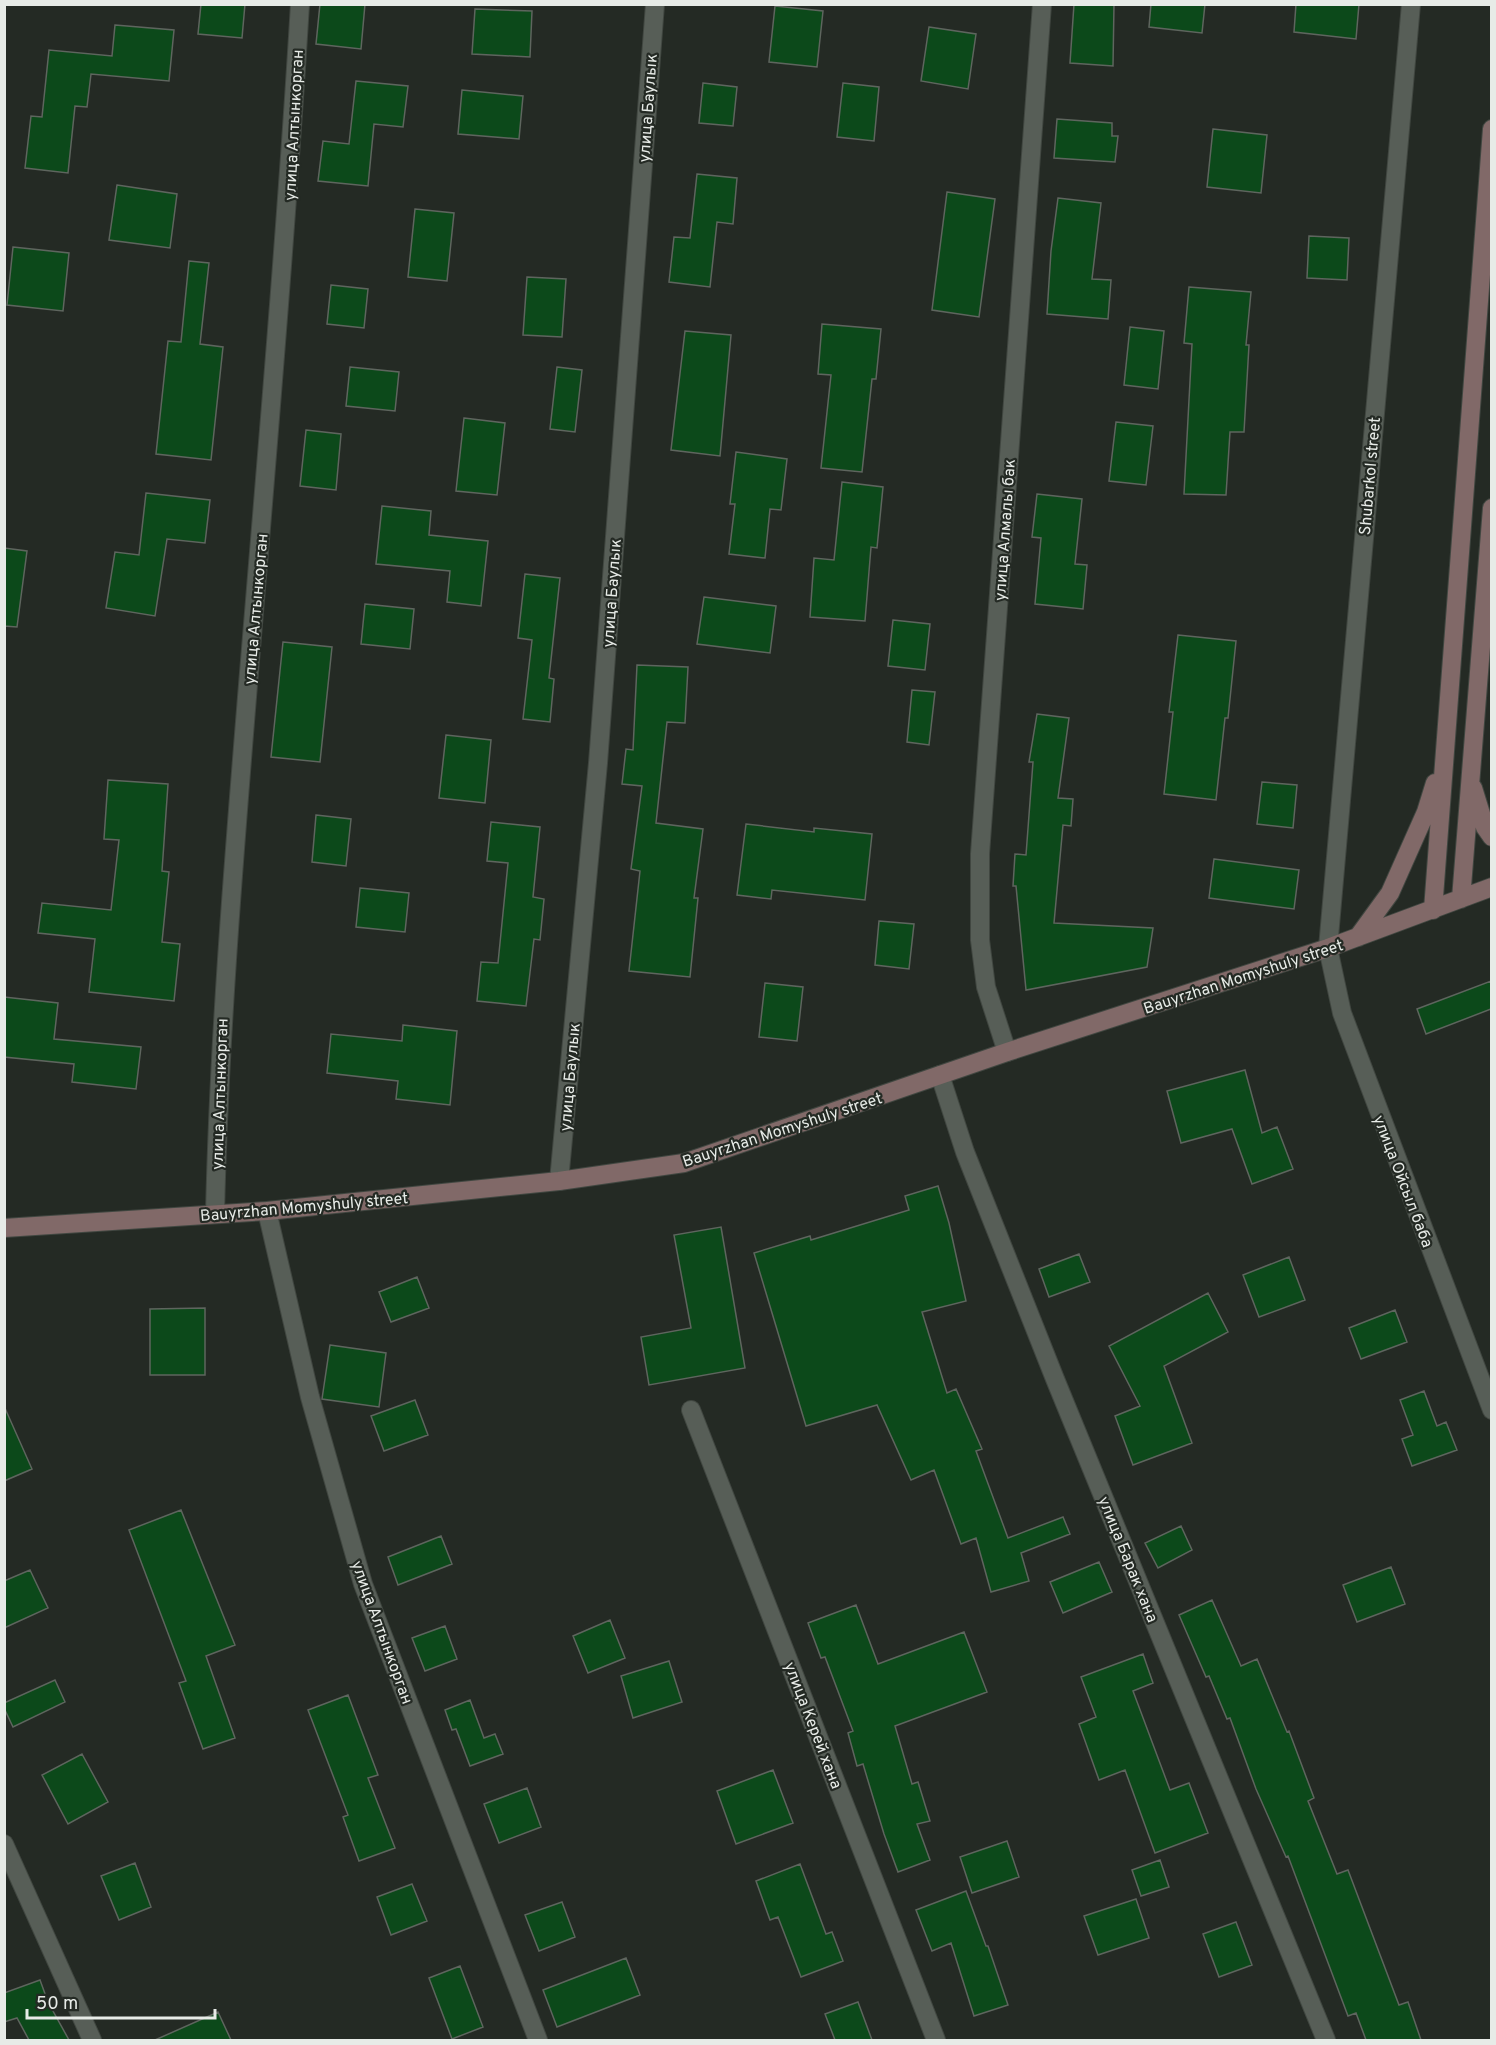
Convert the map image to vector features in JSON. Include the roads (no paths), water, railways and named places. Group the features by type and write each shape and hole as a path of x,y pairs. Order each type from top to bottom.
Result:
{"street":[{"name":"улица Алтынкорган","path":"215,1214 217,1122 225,978 288,211 300,4"},
{"name":"улица Баулык","path":"559,1181 598,763 655,4"},
{"name":"улица Алмалы бак","path":"1007,1052 986,987 980,940 980,854 1042,4"},
{"name":"Shubarkol street","path":"1328,948 1411,4"},
{"path":"1432,910 1491,129"},
{"path":"1461,899 1491,508"},
{"path":"1358,938 1390,893 1426,812 1445,750"},
{"path":"1470,780 1485,827 1491,837"},
{"name":"Bauyrzhan Momyshuly street","path":"4,1228 267,1211 559,1181 684,1163 1007,1052 1358,938 1491,887"},
{"name":"улица Ойсыл баба","path":"1328,948 1342,1013 1491,1410"},
{"name":"улица Барак хана","path":"940,1075 965,1152 1055,1379 1326,2040"},
{"name":"улица Алтынкорган","path":"267,1211 310,1397 363,1584 538,2040"},
{"name":"улица Керей хана","path":"691,1410 936,2040"},
{"path":"4,1844 92,2040"}]}
